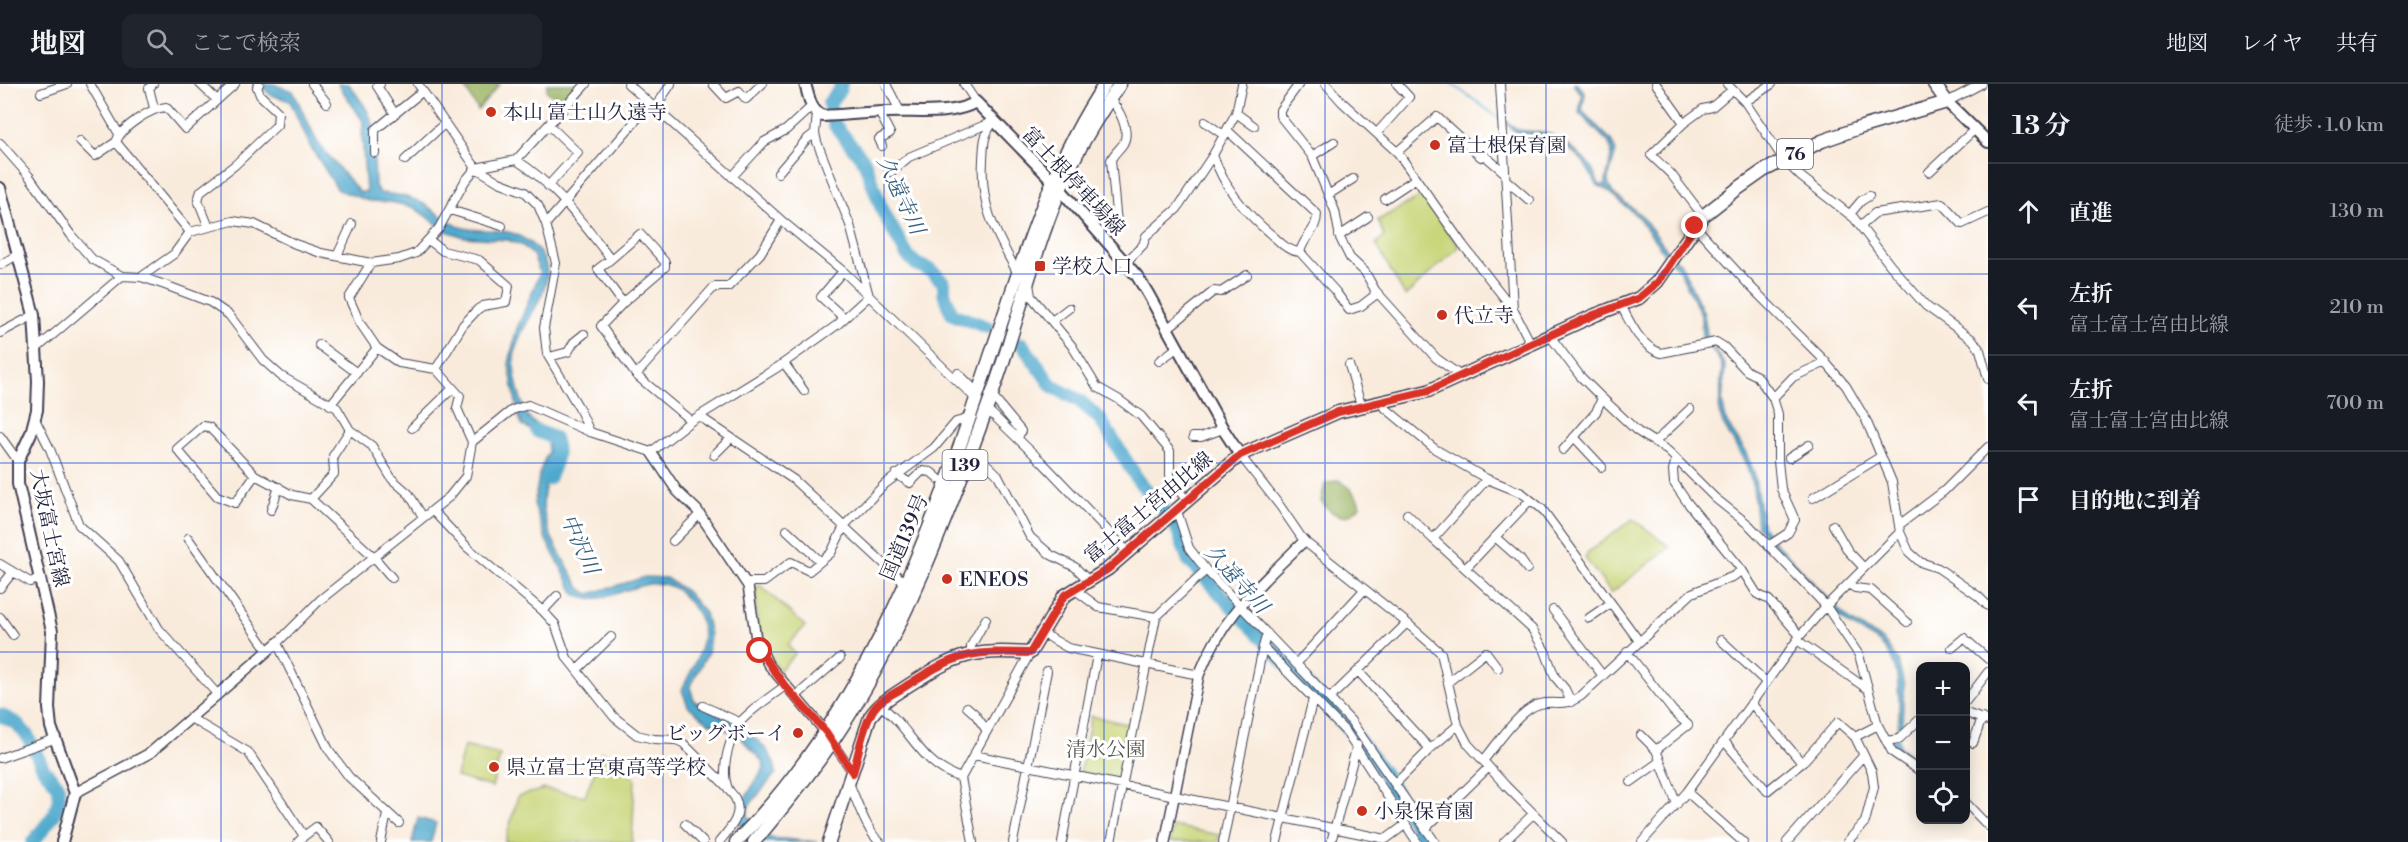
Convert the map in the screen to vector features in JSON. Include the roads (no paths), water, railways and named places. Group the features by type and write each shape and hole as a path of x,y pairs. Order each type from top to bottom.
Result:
{"main road":[{"path":"805,84 817,112 850,115 953,110 965,108 976,102"},
{"name":"国道139号","path":"738,840 829,737 906,584 943,494 970,418 974,393 1018,274 1056,186 1074,137 1105,84"},
{"name":"国道139号","path":"754,842 872,677 898,626 957,490 992,396 1056,186 1120,84"},
{"path":"1934,84 1947,102 1988,142"},
{"name":"富士根停車場線","path":"976,102 1056,186 1125,263 1147,292 1223,429 1240,455"},
{"name":"富士富士宮由比線","path":"1030,653 1064,596 1100,575 1240,455 1289,432 1361,405 1428,391 1639,298 1647,292 1674,260 1699,221 1736,190 1813,145 1862,126 1947,102"},
{"name":"大坂富士宮線","path":"0,188 34,315 38,392 35,419 18,461 18,484 52,631 49,708 54,739 75,793"},
{"path":"829,842 870,717 878,704 942,664 971,653 1030,653"},
{"path":"62,842 75,793"}],"street":[{"path":"41,93 67,84"},
{"path":"90,84 117,138 190,232"},
{"path":"153,84 148,88 154,108"},
{"path":"200,84 217,100"},
{"path":"81,141 95,156 154,108 166,107 186,129 235,84"},
{"path":"312,84 327,103"},
{"path":"380,84 377,86 395,114"},
{"path":"141,277 174,254 190,232 208,225 233,221 254,224 295,244 371,263 399,259 416,253 438,228 465,181 476,168 516,160 586,84"},
{"path":"628,84 780,220 843,271 974,393"},
{"path":"546,224 671,84"},
{"path":"713,84 726,98 739,90 747,99 762,84"},
{"path":"886,84 900,111"},
{"path":"964,84 976,102"},
{"path":"1125,263 1143,245 1146,236 1177,209 1213,155 1236,113 1242,84"},
{"path":"1299,84 1280,110 1280,116 1311,156 1335,211 1339,236 1350,258 1365,272 1375,290 1436,358 1461,376"},
{"path":"1377,133 1409,97 1397,84"},
{"path":"1500,84 1512,309"},
{"path":"1656,84 1684,123"},
{"path":"1745,102 1772,84"},
{"path":"1947,102 1981,84"},
{"path":"1328,85 1397,152 1512,309 1531,344"},
{"path":"208,225 198,201 201,191 235,165 277,125 278,112 260,95 258,86"},
{"path":"375,153 375,130 395,114 421,87 476,168 499,182 525,192 538,205 546,224 556,263 544,328 549,357 579,408 590,432"},
{"path":"1988,379 1980,350 1973,340 1926,306 1890,265 1861,225 1800,176 1784,160 1745,102 1730,87 1712,107 1703,109 1684,123 1651,155 1671,174 1699,221 1758,295 1826,362 1846,386 1866,420 1892,483 1899,529 1909,552 1920,562 1938,568 1978,596 1988,606"},
{"path":"1109,99 1119,113 1126,131 1123,144 1111,160 1117,223"},
{"path":"732,177 764,142 817,112"},
{"path":"817,112 815,133 826,170 850,225 869,296"},
{"path":"879,112 890,134 879,139 882,146"},
{"path":"1236,113 1254,126"},
{"path":"1397,152 1437,117 1481,157 1484,155 1529,200"},
{"path":"891,172 909,157 994,121"},
{"path":"994,121 985,134 982,175 985,204 996,232 1018,274"},
{"path":"1205,122 1226,133 1317,214 1317,224 1302,243 1300,252"},
{"path":"405,160 445,123"},
{"path":"548,186 578,153 549,125"},
{"path":"1929,172 1975,129"},
{"path":"778,173 806,140 815,133"},
{"path":"1311,156 1334,142"},
{"path":"0,143 29,176 92,259 122,276 141,277 210,302 230,315 263,360 281,376 337,408 350,430 372,446 392,479 409,494 423,517"},
{"path":"1213,155 1226,186 1255,221 1291,251 1300,252 1349,310 1361,306 1374,296 1375,290"},
{"path":"516,160 534,171 611,259"},
{"path":"1328,195 1353,179"},
{"path":"1385,199 1415,179"},
{"path":"1850,214 1861,201 1869,196"},
{"path":"1861,225 1875,213 1942,203 1962,224 1988,212"},
{"path":"449,212 502,226"},
{"path":"1339,236 1368,217"},
{"path":"636,375 714,287 728,287 760,254 780,220"},
{"path":"337,256 352,224"},
{"path":"623,303 598,269 640,234 665,262 665,267 623,303 601,326 636,375 691,421"},
{"path":"429,240 443,251 479,260 510,286 506,302 483,306 463,325 436,369"},
{"path":"0,265 17,255"},
{"path":"75,793 143,758 192,719 277,643 320,600 449,497 466,476 472,442 457,408 460,396 436,369 399,363 377,348 360,323 349,298 371,263"},
{"path":"843,271 821,297 843,317"},
{"path":"1167,328 1214,291 1221,292 1247,275"},
{"path":"35,350 122,276"},
{"path":"1028,282 1031,296 1072,346 1097,387 1141,416 1170,451 1173,482 1186,500"},
{"path":"651,453 691,421 784,363 837,324 869,296"},
{"path":"1621,305 1635,332 1652,351 1661,353 1716,342 1748,371 1758,376 1773,398 1778,414 1778,461 1781,489 1795,520 1788,533 1768,546"},
{"path":"1052,321 1069,308"},
{"path":"0,333 34,315"},
{"path":"549,357 568,352 574,342 584,334"},
{"path":"1550,336 1580,376 1602,399 1637,431 1656,441 1715,498 1749,525 1826,606 1859,655 1866,688 1878,725 1888,740 1892,752 1919,770"},
{"path":"319,345 357,373"},
{"path":"1159,361 1178,347"},
{"path":"330,405 377,348"},
{"path":"935,359 942,359 974,393"},
{"path":"1773,398 1793,377 1826,362"},
{"path":"784,363 804,391"},
{"path":"1349,365 1361,405"},
{"path":"412,428 453,388"},
{"path":"992,396 1021,431 1017,438"},
{"path":"1563,450 1596,412 1602,399"},
{"path":"1382,401 1384,407 1435,449 1487,479 1510,486 1542,509 1639,641"},
{"path":"472,442 511,411 528,405 590,432 651,453 677,491 700,514 746,582 752,598 753,628 768,664 829,737 851,778 866,822 875,839 880,842"},
{"path":"1656,441 1690,409"},
{"path":"992,414 1128,552"},
{"path":"699,416 794,480 906,584"},
{"path":"746,582 764,582 791,562 809,572 831,553 844,526 896,474 934,448 956,422 970,418"},
{"path":"35,419 55,459 79,525 119,561 159,629 218,695"},
{"path":"255,475 235,503 217,496 177,449 203,426 209,427 255,475 292,495 311,499 374,557 392,578"},
{"path":"1192,437 1201,437 1223,429"},
{"path":"311,499 334,474 333,456 350,430"},
{"path":"0,436 18,461"},
{"path":"1574,437 1602,467"},
{"path":"714,455 730,439"},
{"path":"1789,458 1809,446"},
{"path":"1644,841 1687,792 1725,742 1798,638 1899,529 1944,491 1988,447"},
{"path":"971,449 998,475 1030,537 1051,555 1075,567 1089,581"},
{"path":"1240,455 1304,541 1441,653 1458,725 1468,744 1562,842"},
{"path":"1813,498 1880,457"},
{"path":"1676,459 1673,470 1674,483 1702,523 1742,570 1757,594 1768,600 1798,638 1866,688"},
{"path":"896,474 910,483 922,471 931,472 939,479"},
{"path":"1433,539 1487,479"},
{"path":"271,510 279,487"},
{"path":"1466,568 1530,500"},
{"path":"433,510 468,548 543,611 555,624 567,658 624,727 637,735 683,743 727,787 735,798 737,806 734,824 718,842"},
{"path":"673,542 700,514"},
{"path":"1171,514 1203,573 1237,608 1313,699 1359,743 1395,783 1435,842"},
{"path":"1407,514 1532,629 1570,702"},
{"path":"1833,525 1848,551 1864,568"},
{"path":"787,530 819,561"},
{"path":"1496,537 1520,559 1527,569"},
{"path":"188,538 268,651"},
{"path":"1165,842 1199,675 1209,650 1237,608 1304,541"},
{"path":"0,564 30,582 41,578"},
{"path":"1425,829 1486,764 1527,710 1538,704 1570,702 1603,676 1692,593 1734,576 1742,570"},
{"path":"0,588 13,572"},
{"path":"1111,842 1156,618 1203,573"},
{"path":"1848,584 1855,588 1871,590 1907,622"},
{"path":"1074,589 1098,607 1156,618"},
{"path":"1296,664 1364,590"},
{"path":"543,611 557,596"},
{"path":"1589,618 1611,603"},
{"path":"1553,610 1603,676"},
{"path":"0,617 14,635"},
{"path":"971,653 971,646 986,619"},
{"path":"1330,698 1407,623"},
{"path":"1042,633 1068,648 1199,675"},
{"path":"577,670 611,637"},
{"path":"1952,648 1964,638 1988,659"},
{"path":"1722,640 1766,682"},
{"path":"1265,641 1296,664 1351,721 1359,743 1405,825 1418,842"},
{"path":"1222,842 1265,641"},
{"path":"277,643 329,750 349,777 399,824"},
{"path":"1448,682 1486,652 1498,668"},
{"path":"1627,652 1673,711 1688,725 1656,750"},
{"path":"973,842 961,778 1030,653"},
{"path":"1062,842 1097,655"},
{"path":"795,697 840,658"},
{"path":"1013,842 1047,671"},
{"path":"1358,671 1430,749"},
{"path":"1970,695 1988,672"},
{"path":"727,787 726,756 739,722 785,686"},
{"path":"1277,842 1313,699"},
{"path":"1751,703 1802,763"},
{"path":"878,704 943,772 961,778"},
{"path":"703,706 739,722"},
{"path":"967,707 987,731"},
{"path":"1970,715 1985,720 1973,743"},
{"path":"192,719 248,752 304,836"},
{"path":"1725,742 1767,791 1802,763 1838,723 1855,737 1872,772 1874,787 1865,822 1847,842"},
{"path":"1888,740 1899,739 1916,723"},
{"path":"1395,783 1458,725"},
{"path":"1855,737 1878,725"},
{"path":"1641,735 1656,750 1677,804"},
{"path":"0,758 54,739"},
{"path":"1331,842 1359,743"},
{"path":"974,755 1334,827 1386,840 1405,825"},
{"path":"1787,842 1863,756"},
{"path":"1630,782 1659,762"},
{"path":"1687,792 1743,842"},
{"path":"1970,808 1988,826"},
{"path":"381,842 387,814"},
{"path":"1504,842 1533,814"},
{"path":"685,824 697,840"},
{"path":"298,842 316,826 329,842"}],"water":[{"path":"259,84 273,84 293,91 318,143 359,192 366,192 363,121 338,84 349,84 366,108 373,124 375,186 380,193 414,199 463,228 511,233 527,240 539,252 546,267 545,286 519,338 514,366 524,409 534,423 550,433 556,445 555,458 545,487 543,506 554,543 580,588 589,594 645,577 666,578 686,591 705,613 710,635 708,652 690,686 694,701 756,739 773,761 776,773 748,807 748,816 770,838 818,842 759,842 738,822 742,803 764,768 762,761 738,735 708,722 688,706 682,690 698,656 703,635 702,624 697,613 683,595 676,589 663,584 651,584 600,598 587,598 575,594 546,540 534,504 540,471 548,452 547,439 522,425 509,364 516,331 540,273 533,255 523,246 508,240 464,237 447,231 413,207 390,202 369,201 338,190 310,146 290,101 271,95"},
{"path":"1573,84 1578,84 1585,93 1582,111 1611,140 1616,151 1608,179 1609,186 1613,193 1642,216 1670,254 1681,264 1704,314 1708,341 1725,365 1722,402 1727,423 1744,449 1754,472 1763,529 1839,610 1852,622 1883,640 1898,661 1904,685 1902,727 1898,738 1900,747 1916,758 1916,763 1893,746 1893,737 1899,719 1899,691 1896,671 1888,653 1874,639 1839,617 1757,526 1753,487 1746,464 1723,424 1719,412 1722,367 1702,336 1701,315 1680,271 1638,217 1607,190 1597,185 1583,161 1566,146 1549,136 1517,133 1505,123 1504,120 1519,130 1550,134 1571,147 1591,166 1599,184 1605,186 1612,151 1608,142 1579,113 1582,95"},
{"path":"418,818 436,823 431,842 412,842"}],"waterway":[{"name":"久遠寺川","path":"841,84 840,89 829,103 834,124 864,161 883,212 907,255 916,264 932,271 944,283 944,293 952,314 987,327"},
{"path":"1452,84 1499,118"},
{"name":"久遠寺川","path":"1022,344 1052,386 1080,401 1100,419 1138,480 1175,523 1189,561 1357,738 1382,771 1426,842"},
{"name":"中沢川","path":"537,431 554,438 556,444 556,459 548,479"},
{"path":"1761,524 1768,534"},
{"path":"0,715 16,723 27,735 44,770 58,785 59,799 54,815 33,842"}],"place":[{"name":"本山 富士山久遠寺","path":"491,112"},
{"name":"富士根保育園","path":"1435,145"},
{"name":"学校入口","path":"1040,266"},
{"name":"代立寺","path":"1442,315"},
{"name":"ENEOS","path":"947,579"},
{"name":"ビッグボーイ","path":"798,733"},
{"name":"県立富士宮東高等学校","path":"494,767"},
{"name":"小泉保育園","path":"1362,811"}],"park label":[{"name":"清水公園","path":"1106,749"}]}
